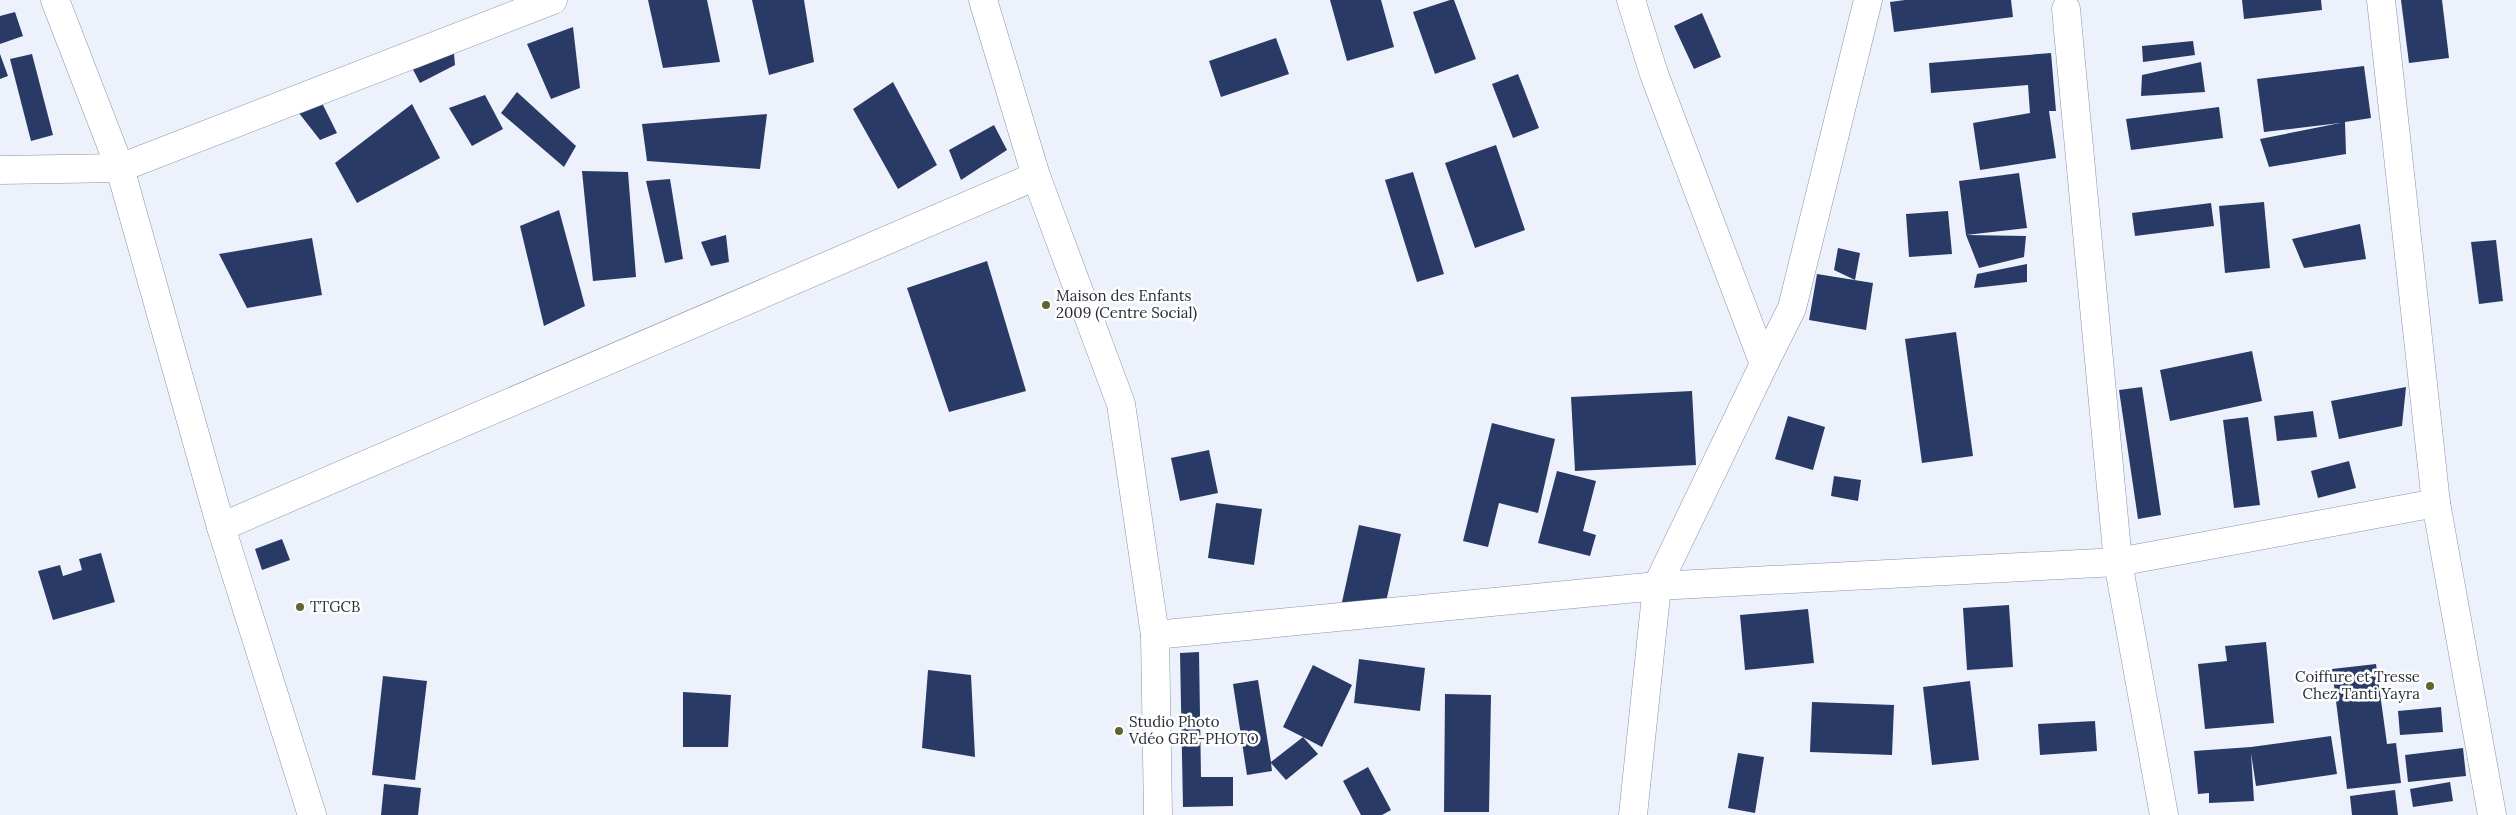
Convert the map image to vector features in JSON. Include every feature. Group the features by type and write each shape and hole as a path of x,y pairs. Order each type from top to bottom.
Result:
{"street":[{"path":"55,0 120,168 221,527 312,815"},
{"path":"0,170 120,168 554,0"},
{"path":"983,0 1036,176 1121,404 1155,635 1158,815"},
{"path":"1631,0 1654,74 1764,364"},
{"path":"1633,815 1657,586 1792,308 1868,0"},
{"path":"2381,0 2436,503 2492,815"},
{"path":"2066,8 2118,562 2164,815"},
{"path":"221,527 1036,176"},
{"path":"1155,635 1657,586 2118,562 2436,503"}],"building":[{"path":"648,0 707,0 720,62 663,68"},
{"path":"752,0 804,0 814,62 769,75"},
{"path":"1330,0 1381,0 1394,47 1347,61"},
{"path":"1454,0 1476,59 1435,74 1413,12"},
{"path":"1905,0 2011,0 2013,17 1894,32 1890,2"},
{"path":"2242,0 2321,0 2322,10 2244,19"},
{"path":"2401,0 2442,0 2449,58 2409,63"},
{"path":"15,12 23,36 0,44 0,16"},
{"path":"1702,13 1721,57 1694,69 1674,26"},
{"path":"573,27 580,88 551,99 527,44"},
{"path":"1276,38 1289,74 1221,97 1209,61"},
{"path":"2193,41 2195,55 2143,62 2142,46"},
{"path":"453,42 455,65 420,83 408,60"},
{"path":"2051,53 2056,111 2049,111 2056,158 1980,170 1973,123 2030,113 2028,85 1931,93 1929,63"},
{"path":"0,54 8,76 0,79"},
{"path":"32,54 53,135 31,141 10,59"},
{"path":"2201,62 2205,92 2141,96 2142,75"},
{"path":"2364,66 2371,118 2345,122 2346,154 2269,167 2260,139 2340,123 2264,132 2257,79"},
{"path":"1518,74 1539,128 1513,138 1492,84"},
{"path":"893,82 937,165 898,189 853,109"},
{"path":"517,92 576,146 564,167 501,113"},
{"path":"485,95 503,129 472,146 449,108"},
{"path":"319,97 337,133 320,140 295,108"},
{"path":"412,104 440,158 357,203 335,163"},
{"path":"2219,107 2223,138 2131,150 2126,119"},
{"path":"767,114 760,169 647,161 642,124"},
{"path":"994,125 1007,150 961,180 949,150"},
{"path":"1496,145 1525,230 1475,248 1445,163"},
{"path":"582,171 628,172 636,277 593,281"},
{"path":"1413,172 1444,274 1417,282 1385,180"},
{"path":"2019,173 2027,228 1966,235 1959,181"},
{"path":"670,179 683,259 665,263 646,181"},
{"path":"2264,202 2270,268 2225,273 2219,206"},
{"path":"2211,203 2214,226 2135,236 2132,213"},
{"path":"559,210 585,306 544,326 520,226"},
{"path":"1948,211 1952,254 1909,257 1906,214"},
{"path":"2360,224 2366,259 2304,268 2292,239"},
{"path":"726,235 729,262 711,266 701,242"},
{"path":"1966,235 2026,236 2024,257 1979,268"},
{"path":"312,238 322,295 247,308 219,254"},
{"path":"2496,240 2503,301 2479,304 2471,242"},
{"path":"1838,248 1860,253 1855,280 1834,270"},
{"path":"987,261 1026,391 949,412 907,288"},
{"path":"2027,264 2027,282 1974,288 1977,274"},
{"path":"1817,274 1873,283 1866,330 1809,320"},
{"path":"1956,332 1973,456 1922,463 1905,339"},
{"path":"2252,351 2262,401 2170,421 2160,370"},
{"path":"2142,387 2161,515 2138,519 2119,390"},
{"path":"2406,387 2402,426 2339,439 2331,401"},
{"path":"1692,391 1696,465 1575,471 1571,397"},
{"path":"2313,411 2317,437 2277,441 2274,416"},
{"path":"1788,416 1825,427 1813,470 1775,459"},
{"path":"2248,417 2260,505 2234,508 2223,420"},
{"path":"1492,423 1555,439 1538,513 1499,503 1488,547 1463,541"},
{"path":"1209,450 1218,493 1180,501 1171,458"},
{"path":"2349,461 2356,488 2318,498 2311,471"},
{"path":"1557,471 1596,481 1583,531 1596,535 1590,556 1538,543"},
{"path":"1834,476 1861,480 1858,501 1831,496"},
{"path":"1216,503 1262,509 1254,565 1208,558"},
{"path":"1359,525 1401,534 1384,611 1342,602"},
{"path":"282,539 290,560 262,570 255,549"},
{"path":"101,553 115,602 53,620 38,571 60,565 63,576 82,570 79,559"},
{"path":"2009,605 2013,667 1967,670 1963,608"},
{"path":"1808,609 1814,663 1745,670 1740,615"},
{"path":"2266,642 2274,723 2205,729 2198,664 2227,661 2225,646"},
{"path":"1199,652 1201,777 1233,777 1233,806 1183,807 1180,653"},
{"path":"1359,659 1425,668 1420,711 1354,703"},
{"path":"2376,664 2387,744 2396,743 2401,783 2347,789 2332,669"},
{"path":"1313,665 1352,685 1322,747 1283,727"},
{"path":"928,670 971,675 975,757 922,748"},
{"path":"383,676 427,681 415,780 372,775"},
{"path":"1258,680 1271,762 1303,737 1318,754 1286,780 1271,763 1272,771 1247,775 1233,684"},
{"path":"1970,681 1979,760 1932,765 1923,687"},
{"path":"683,692 731,695 728,747 683,747"},
{"path":"1445,694 1491,695 1489,812 1444,812"},
{"path":"1812,702 1894,705 1892,755 1810,752"},
{"path":"2441,707 2443,732 2400,735 2398,711"},
{"path":"2095,721 2097,751 2040,755 2038,724"},
{"path":"2331,736 2337,774 2256,786 2251,753 2254,801 2209,803 2209,793 2198,794 2194,751 2251,747"},
{"path":"2463,748 2466,776 2408,782 2405,755"},
{"path":"1738,753 1764,757 1755,813 1728,808"},
{"path":"1368,767 1391,810 1382,815 1361,815 1343,781"},
{"path":"2450,782 2453,801 2413,807 2410,789"},
{"path":"384,784 421,788 418,815 381,815"},
{"path":"2395,790 2398,815 2352,815 2350,796"}],"place":[{"name":"Maison des Enfants 2009 (Centre Social)","path":"1046,305"},
{"name":"TTGCB","path":"300,607"},
{"name":"Coiffure et Tresse Chez Tanti Yayra","path":"2430,686"},
{"name":"Studio Photo Vdéo GRE-PHOTO","path":"1119,731"}]}
